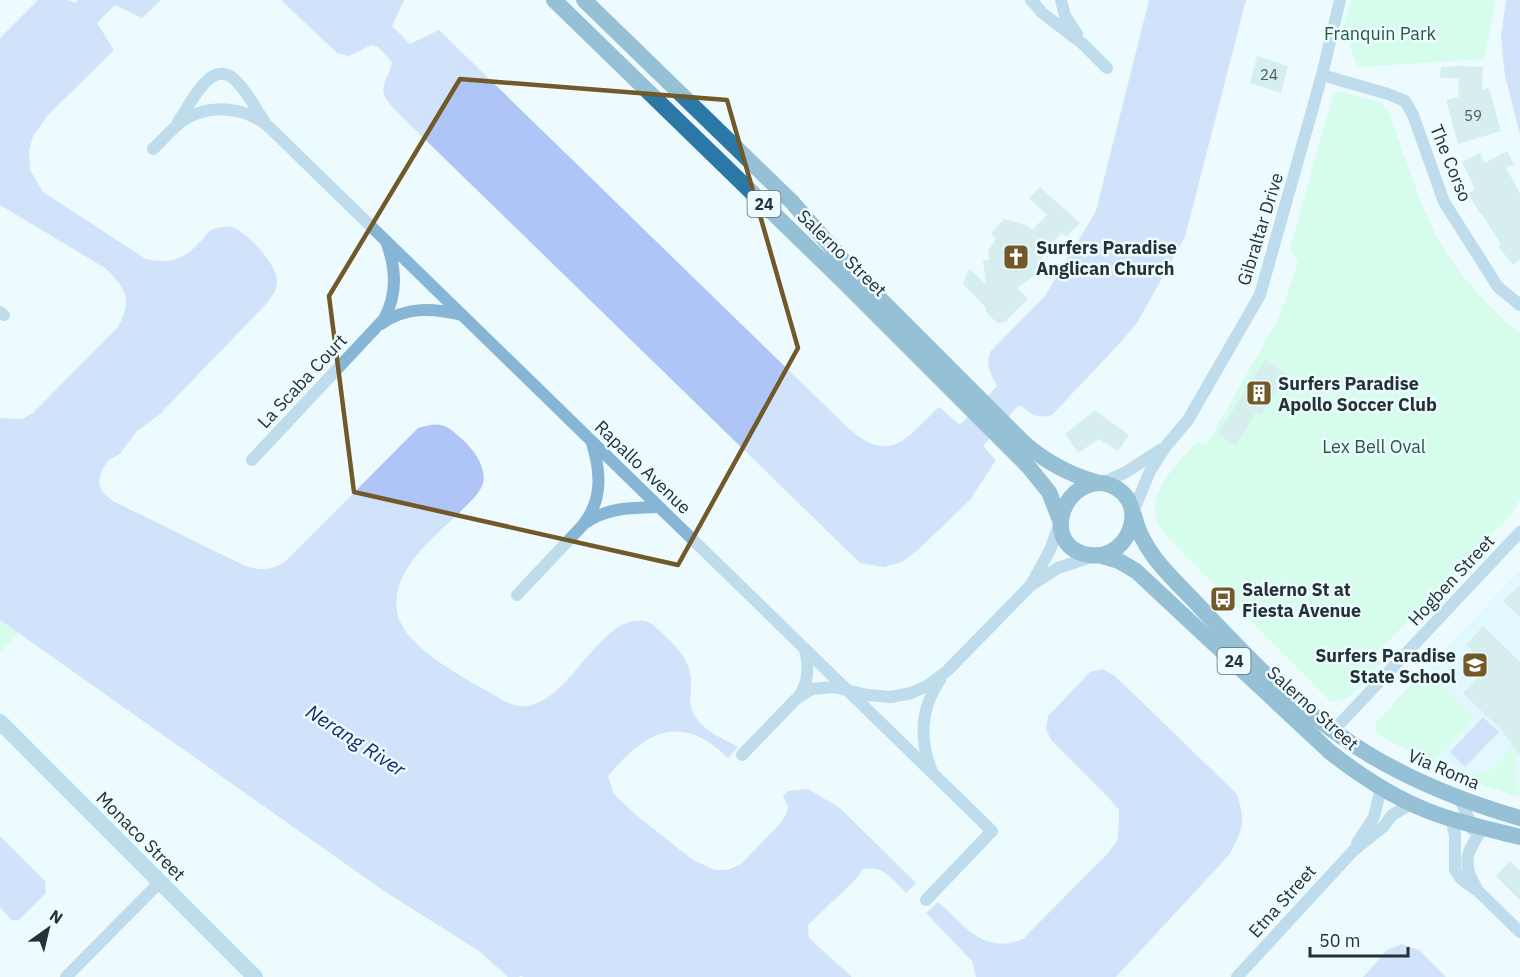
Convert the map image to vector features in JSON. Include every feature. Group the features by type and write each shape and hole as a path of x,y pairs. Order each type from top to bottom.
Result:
{"main road":[{"name":"Salerno Street","path":"554,0 880,309 1000,429 1039,478 1052,499 1060,521"},
{"name":"Salerno Street","path":"584,0 792,202 880,309"},
{"name":"Salerno Street","path":"1000,429 1057,468 1100,483"},
{"name":"24","path":"1100,483 1122,492 1133,514"},
{"path":"1060,521 1064,507 1076,492 1088,485 1100,483"},
{"name":"Salerno Street","path":"1133,514 1141,537 1162,567 1220,629 1272,680 1357,747"},
{"path":"1096,555 1114,549 1125,539 1131,528 1133,514"},
{"name":"24","path":"1060,521 1063,535 1068,543 1084,554 1096,555"},
{"name":"Salerno Street","path":"1096,555 1119,561 1136,571 1330,752 1381,788"},
{"name":"Via Roma","path":"1357,747 1425,784 1520,818"},
{"name":"24","path":"1381,788 1411,804 1451,819 1520,837"}],"street":[{"path":"1031,0 1050,15 1057,12 1061,6 1061,0"},
{"path":"1061,0 1069,23 1083,44"},
{"name":"Gibraltar Drive","path":"1133,514 1144,482 1166,446 1188,420 1260,295 1322,75 1340,0"},
{"path":"1040,7 1107,68"},
{"name":"Rapallo Avenue","path":"153,149 174,128 205,82 211,77 220,74 228,75 236,80 270,128 992,831 926,900"},
{"name":"The Corso","path":"1322,75 1405,101 1413,115 1444,202 1498,287 1520,305"},
{"name":"Rapallo Avenue","path":"174,128 196,115 223,110 249,114 270,128"},
{"name":"La Scaba Court","path":"252,460 378,327 387,313 394,285 393,262 385,240"},
{"name":"La Scaba Court","path":"378,327 393,317 417,310 438,310 463,316"},
{"path":"517,595 582,526 593,508 599,486 598,468 592,442"},
{"name":"Gibraltar Drive","path":"1100,483 1126,472 1166,446"},
{"path":"582,526 601,514 617,509 658,507"},
{"path":"1030,586 1050,550 1060,521"},
{"name":"Hogben Street","path":"1334,731 1520,532"},
{"path":"796,699 807,691 820,687 846,689 878,696 904,695 927,686 952,665 1030,586 1059,568 1096,555"},
{"path":"742,755 804,689 808,664 804,648"},
{"path":"933,773 924,747 924,718 934,689 952,665"},
{"name":"Monaco Street","path":"0,722 255,977"},
{"name":"Etna Street","path":"1354,850 1374,817 1381,788"},
{"path":"1459,798 1477,826 1466,857 1468,873 1479,892"},
{"name":"Etna Street","path":"1238,977 1354,850 1384,826 1392,816 1411,804"},
{"path":"1451,819 1455,835 1455,870 1461,879 1479,892 1520,932"},
{"path":"66,977 160,882"}],"highlighted area":[{"path":"460,79 727,100 798,348 678,565 354,492 329,296"}],"shaded area":[{"name":"Surfers Paradise State School","path":"1520,570 1520,797 1460,777 1431,764 1376,733 1376,722"}],"green space":[{"name":"Franquin Park","path":"1351,0 1496,0 1484,59 1358,67 1343,30"},
{"name":"Lex Bell Oval","path":"1338,91 1380,102 1388,111 1419,196 1441,244 1457,269 1477,292 1520,334 1520,500 1512,513 1375,655 1382,663 1348,698 1331,702 1163,532 1157,521 1155,508 1161,487 1175,466 1198,441 1206,446 1279,317 1298,263 1290,249 1333,95"},
{"path":"0,620 19,633 0,653"},
{"path":"1426,670 1475,717 1431,764 1376,733 1376,722"},
{"path":"1514,730 1520,731 1516,761 1518,762 1513,780 1519,797 1460,777 1492,770 1510,749"}],"water":[{"name":"Nerang River","path":"38,0 67,0 75,3 78,0 161,0 142,18 115,5 97,23 114,50 48,115 33,136 29,152 30,170 43,192 146,259 170,261 182,257 211,230 232,227 246,235 268,259 277,283 267,303 160,414 136,432 120,454 109,460 102,470 99,482 102,492 113,501 245,566 266,569 286,561 418,428 437,424 447,427 475,453 484,477 475,497 429,541 408,566 401,580 397,595 397,611 402,625 412,639 459,675 506,702 526,706 547,698 562,686 601,641 615,629 629,622 645,621 652,624 677,649 688,666 691,679 691,704 697,719 710,731 738,747 728,758 695,735 679,732 665,733 650,738 622,760 608,776 614,794 636,815 693,860 715,870 728,870 741,864 778,826 786,815 788,807 783,796 788,791 808,789 840,808 916,883 906,893 882,871 863,869 856,879 808,925 809,938 852,977 523,977 521,975 508,977 479,951 384,891 0,620 0,418 22,419 33,413 118,327 123,318 126,302 122,288 105,268 0,205 0,38"},
{"path":"281,0 404,0 392,26 410,44 439,30 847,427 862,439 875,445 886,446 897,444 907,438 939,407 960,425 997,386 988,365 991,351 1045,296 1096,211 1149,0 1246,0 1185,237 1137,323 1052,415 1043,417 1035,415 1018,406 983,446 996,460 970,500 919,549 902,562 884,567 860,563 402,117 384,94 384,85 392,62 378,47 371,45 349,56 337,53"},
{"path":"1506,0 1520,0 1520,134 1505,76 1501,38"},
{"path":"1102,669 1115,676 1237,794 1242,812 1240,832 1229,855 1116,977 976,977 972,961 926,913 938,902 976,936 986,941 1009,943 1023,939 1118,840 1119,810 1051,740 1046,729 1048,716 1090,672"},
{"path":"1483,717 1499,732 1465,767 1450,752"},
{"path":"0,836 45,881 46,893 19,920 11,920 0,907"},
{"path":"1402,944 1419,950 1446,977 1363,977 1387,950"}],"building":[{"path":"1257,56 1288,66 1281,93 1250,83"},
{"path":"1441,67 1483,67 1482,90 1489,88 1501,131 1458,144 1446,100 1458,97 1459,78 1440,78"},
{"path":"1507,151 1514,164 1506,168 1520,193 1520,259 1513,265 1498,246 1501,244 1468,193 1475,189 1462,162 1480,153 1485,163"},
{"name":"Surfers Paradise Anglican Church","path":"1040,187 1080,223 1066,237 1062,233 1044,251 1038,273 1017,288 1028,299 1005,322 997,323 963,284 969,269 986,284 983,261 989,260 988,251 996,239 991,234 1004,219 1026,225 1032,230 1047,215 1029,198"},
{"name":"Surfers Paradise Apollo Soccer Club","path":"1265,360 1286,375 1261,415 1256,412 1236,445 1218,434"},
{"path":"1095,410 1129,435 1118,451 1099,439 1078,453 1065,434"},
{"path":"1520,585 1520,617 1503,601"},
{"path":"1483,626 1520,662 1520,755 1503,732 1463,693 1488,667 1466,645"},
{"path":"1510,861 1520,870 1520,900 1496,876"}],"place":[{"name":"Surfers Paradise Anglican Church","path":"1016,257"},
{"name":"Surfers Paradise Apollo Soccer Club","path":"1259,393"},
{"name":"Salerno St at Fiesta Avenue","path":"1223,599"},
{"name":"Surfers Paradise State School","path":"1475,665"}]}
